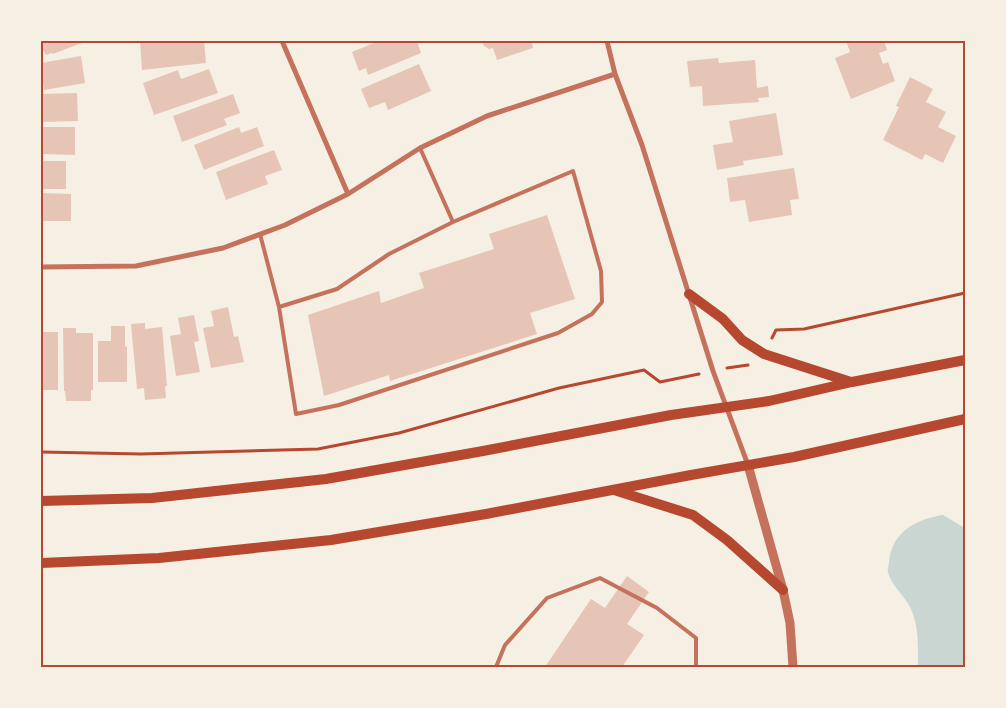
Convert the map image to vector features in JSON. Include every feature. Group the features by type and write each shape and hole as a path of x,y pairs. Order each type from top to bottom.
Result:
{"main road":[{"path":"689,294 723,319 742,340 764,354 852,382"},
{"path":"41,501 152,498 326,479 671,415 769,401 852,382 965,360"},
{"path":"41,563 159,558 331,540 486,514 794,457 965,419"},
{"path":"613,490 693,515 727,540 783,590"}],"street":[{"path":"282,41 348,194"},
{"path":"607,41 615,74 642,145 713,371 748,465 783,590 790,623 793,667"},
{"path":"41,267 136,266 223,248 285,225 348,194 420,148 487,116 615,74"}],"lane":[{"path":"420,148 453,222"},
{"path":"260,234 279,307 296,414 339,405 558,334 592,314 602,302 601,271 573,171 453,222 389,254 337,289 279,307"},
{"path":"496,667 505,645 547,598 600,578 657,608 696,638 696,667"}],"path":[{"path":"770,342 776,330 804,329 965,293"},
{"path":"41,452 141,454 318,449 399,433 559,388 644,370 660,382"}],"shaded area":[{"path":"943,515 965,528 965,667 918,667 918,638 914,616 909,605 890,578 888,572 889,562 891,552 900,535 915,524"}],"building":[{"path":"41,41 87,41 46,55 41,46"},
{"path":"140,41 185,41 185,43 204,41 206,63 142,70"},
{"path":"379,41 417,41 421,53 368,75 366,68 359,71 352,52"},
{"path":"482,41 531,41 533,48 497,60 493,48 489,49 484,46"},
{"path":"846,41 884,41 887,50 879,53 883,64 888,62 895,81 851,99 835,58 850,52"},
{"path":"81,56 85,83 44,90 43,79 41,80 41,63"},
{"path":"718,58 719,63 755,60 757,88 768,86 769,97 758,98 759,102 703,106 702,86 690,87 687,61"},
{"path":"419,64 431,91 388,110 385,102 369,108 361,89"},
{"path":"209,69 218,93 154,115 143,83 178,70 181,79"},
{"path":"910,77 933,89 926,102 946,112 938,127 956,136 943,163 925,154 922,160 883,140 899,107 896,106"},
{"path":"77,93 78,121 41,122 41,94"},
{"path":"233,94 240,113 224,119 227,125 182,142 173,116"},
{"path":"776,113 783,155 743,161 744,165 717,170 713,145 733,142 729,121"},
{"path":"41,127 75,127 75,155 41,154"},
{"path":"239,127 241,133 257,127 264,146 204,170 194,145"},
{"path":"274,150 282,170 265,176 268,184 226,200 216,172"},
{"path":"41,161 66,161 66,189 41,189"},
{"path":"794,168 799,199 790,200 792,215 749,222 745,200 730,202 727,178"},
{"path":"41,193 71,194 71,221 41,221"},
{"path":"547,215 575,299 530,313 537,334 390,381 389,375 324,396 308,315 379,291 381,303 424,288 419,273 494,249 489,234"},
{"path":"228,307 234,337 238,336 244,362 211,368 203,328 214,326 211,311"},
{"path":"194,315 199,341 194,342 200,372 176,376 170,336 181,334 178,318"},
{"path":"145,323 145,329 162,327 167,386 165,386 166,398 145,400 144,388 137,389 131,324"},
{"path":"111,326 125,326 127,382 98,382 98,341 111,341"},
{"path":"63,328 76,328 76,333 93,333 93,390 91,390 91,401 66,401 64,391"},
{"path":"41,332 58,332 58,390 41,390"},
{"path":"627,576 649,592 627,624 644,635 622,667 545,667 591,599 605,608"}]}
